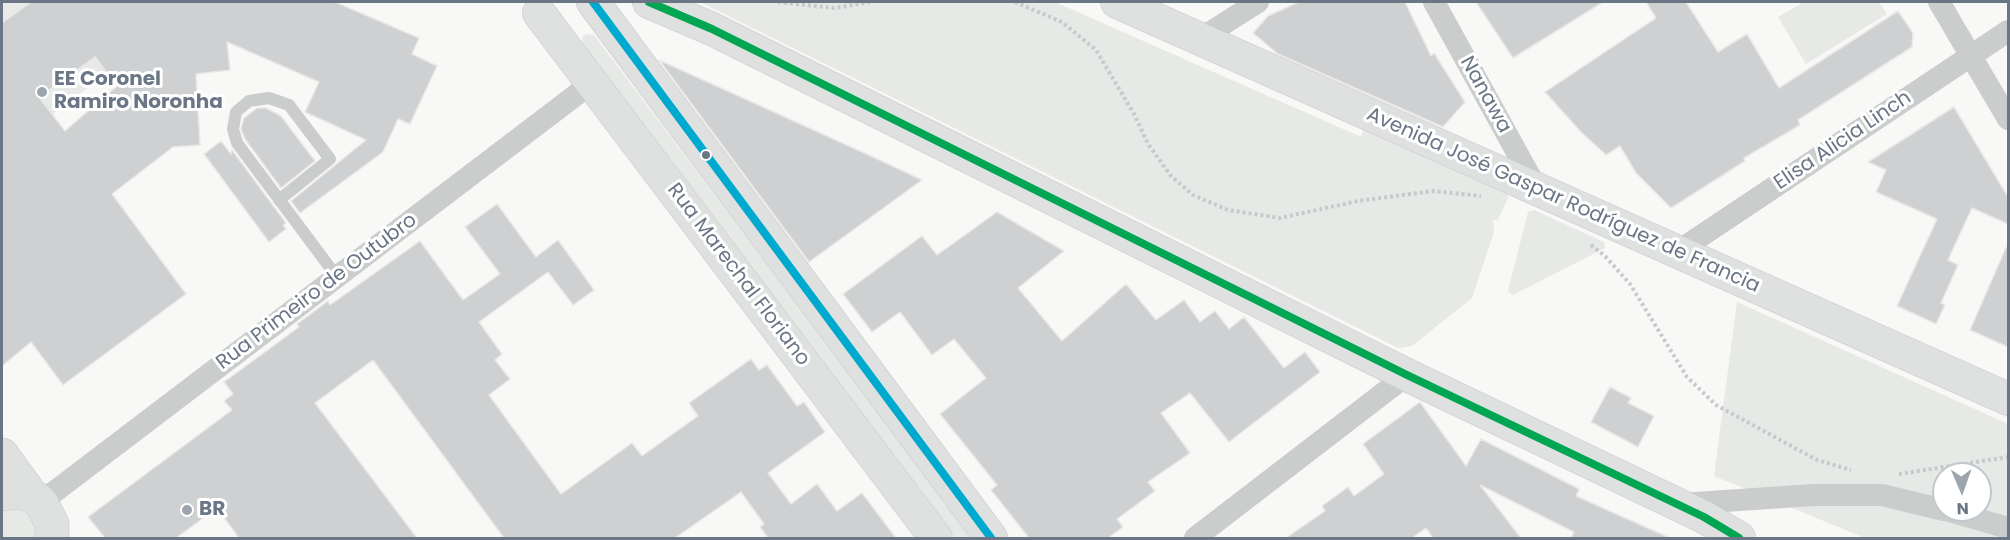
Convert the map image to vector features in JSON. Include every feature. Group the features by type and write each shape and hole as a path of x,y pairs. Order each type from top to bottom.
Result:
{"main road":[{"path":"531,7 567,15 591,2 991,538"},
{"path":"649,2 722,34 1407,375 1677,504 1739,538"},
{"name":"Avenida José Gaspar Rodríguez de Francia","path":"1117,2 2008,399"},
{"name":"Rua Marechal Floriano","path":"531,7 593,82 936,538"},
{"path":"2,455 40,515"}],"street":[{"path":"1200,39 1258,2"},
{"name":"Nanawa","path":"1434,2 1537,189"},
{"path":"1940,2 2008,119"},
{"name":"Elisa Alicia Linch","path":"1677,252 2008,31"},
{"name":"Rua Primeiro de Outubro","path":"40,515 337,277 593,82"},
{"path":"1195,538 1407,375"},
{"path":"1677,504 1814,495 1882,495 1932,507"},
{"path":"1987,522 2008,528"}],"lane":[{"path":"279,200 330,159 289,105 269,98 249,101 236,112 233,129 237,143 279,200 337,277"}],"path":[{"path":"778,2 834,8 871,2"},
{"path":"1015,2 1062,22 1096,50 1134,114 1148,144 1171,176 1193,195 1228,210 1280,218 1358,201 1433,192 1487,197"},
{"path":"1582,238 1605,256 1630,284 1686,377 1716,405 1817,460 1858,472"},
{"path":"1891,475 1915,474 1984,459 2008,457"}],"shaded area":[{"name":"EE Coronel Ramiro Noronha","path":"2,2 54,2 108,73 2,152"},
{"path":"700,2 1055,2 1361,137 1365,125 1507,176 1508,198 1498,220 1493,220 1494,232 1472,298 1412,346 1398,348"},
{"path":"1804,2 1879,2 1887,14 1806,64 1778,17"},
{"path":"594,35 973,538 955,538 582,44 583,36"},
{"path":"1534,210 1604,242 1605,248 1513,295 1508,291 1528,212"},
{"path":"1737,302 2008,424 2008,538 1865,538 1714,476"},
{"path":"26,505 40,538 2,538 2,507"}],"building":[{"path":"31,2 335,2 419,38 412,54 437,66 410,124 398,119 383,152 300,213 291,201 366,140 305,112 319,82 227,42 230,70 196,74 200,145 173,147 112,194 186,294 63,385 31,342 2,366 2,23","holes":["95,57 117,86 65,131 39,97"]},
{"path":"1299,2 1405,2 1431,56 1434,53 1465,102 1443,127 1278,54 1253,33 1268,16"},
{"path":"1476,2 1603,2 1513,58"},
{"path":"1646,2 1686,2 1718,52 1747,34 1779,88 1898,11 1913,33 1912,47 1798,120 1800,125 1744,158 1745,161 1671,208 1636,173 1620,146 1606,155 1581,132 1545,92 1656,18"},
{"path":"659,60 871,156 922,180 809,262"},
{"path":"1954,107 2008,197 2008,224 1972,208 1948,260 1958,265 1941,303 1945,305 1936,324 1897,306 1937,219 1876,192 1886,170 1868,162"},
{"path":"257,108 266,108 281,116 315,161 281,188 245,139 241,129 244,118"},
{"path":"221,141 231,154 232,150 286,223 283,225 286,229 269,242 204,154"},
{"path":"497,204 536,257 558,240 594,290 573,305 548,272 479,322 502,354 495,360 510,379 489,395 561,494 632,443 642,456 698,416 689,403 751,359 759,370 767,365 797,406 804,402 825,432 768,473 791,504 817,484 837,511 862,493 896,538 768,538 760,527 764,524 741,492 675,538 504,538 373,360 315,403 417,538 239,538 217,508 176,538 105,538 88,517 232,410 224,401 233,394 224,382 299,327 297,324 328,301 330,305 420,241 463,300 500,274 465,227"},
{"path":"997,212 1064,251 1018,288 1062,341 1126,284 1156,320 1184,300 1200,322 1215,311 1229,329 1244,317 1284,368 1305,352 1320,372 1229,442 1190,393 1161,413 1190,453 1148,482 1155,491 1117,519 1123,527 1108,538 1029,538 991,490 997,485 940,414 986,378 954,339 932,355 900,312 872,332 843,294 922,236 937,255"},
{"path":"2008,243 2008,347 1970,330"},
{"path":"1610,387 1631,398 1628,403 1654,416 1638,447 1591,422"},
{"path":"1420,402 1466,466 1481,439 1579,489 1576,496 1670,538 1571,538 1574,532 1480,485 1521,538 1433,538 1426,528 1412,538 1286,538 1325,511 1322,506 1348,487 1354,496 1384,474 1363,444"}],"transit line":[{"path":"593,2 991,538"},
{"path":"649,2 712,29 1407,375 1704,517 1739,538"}],"place":[{"name":"EE Coronel Ramiro Noronha","path":"42,92"},
{"name":"BR","path":"187,510"}]}
